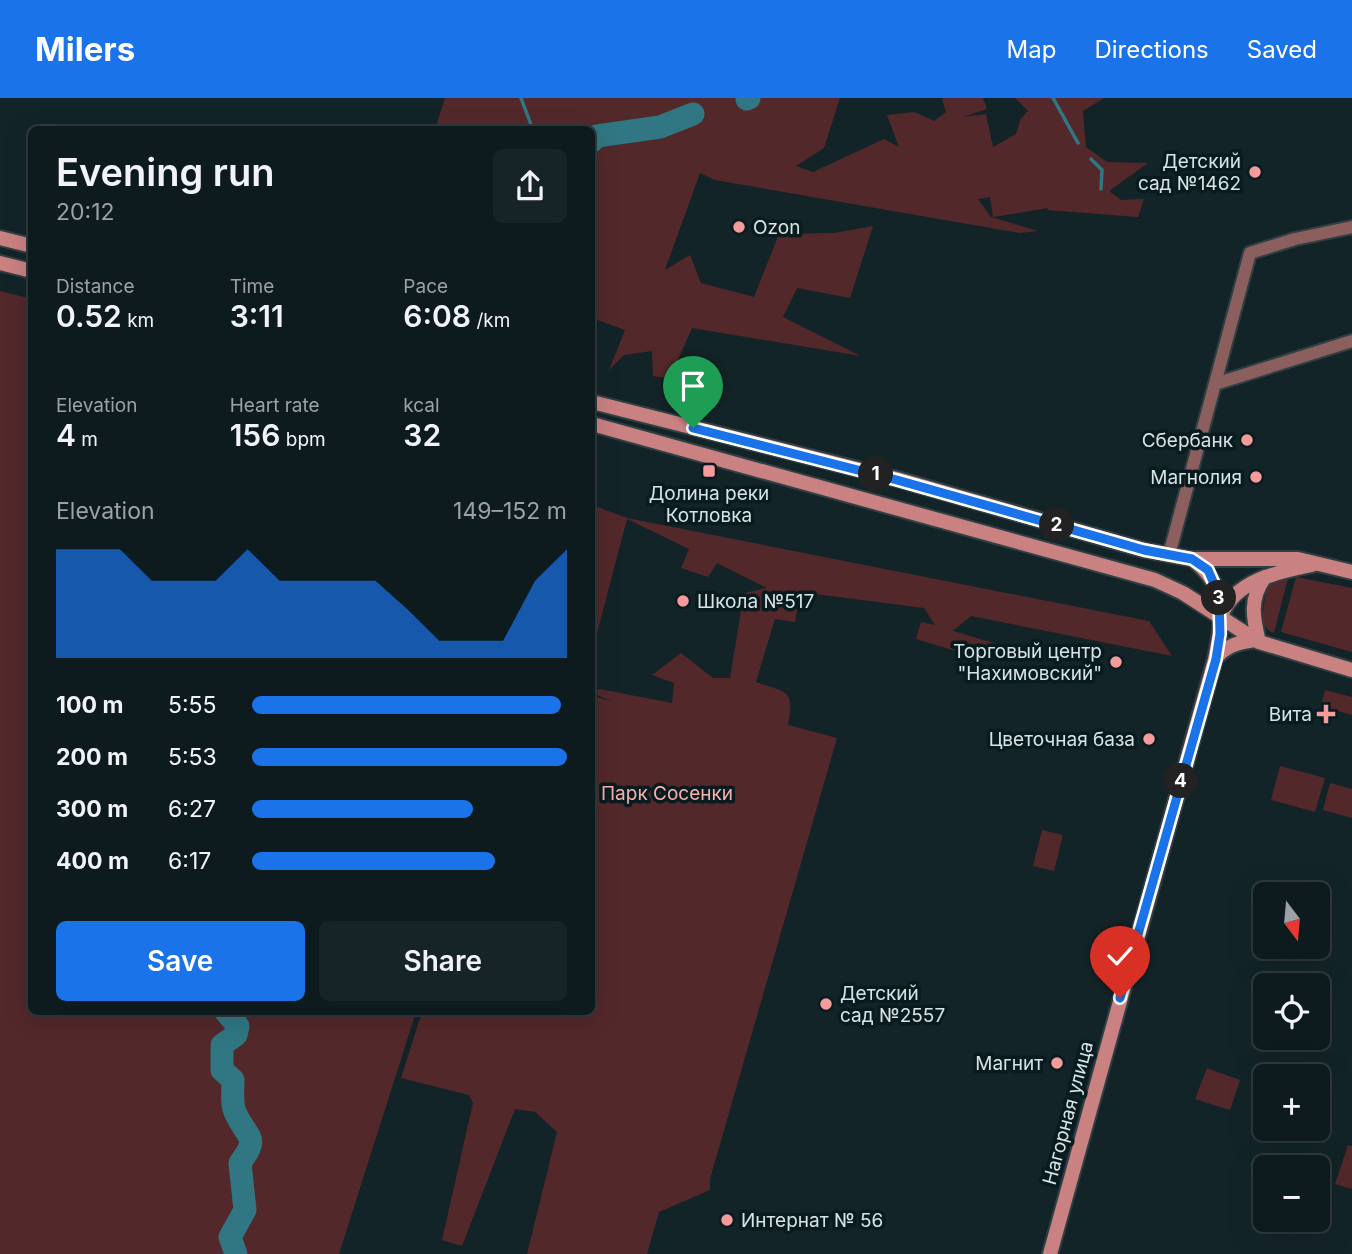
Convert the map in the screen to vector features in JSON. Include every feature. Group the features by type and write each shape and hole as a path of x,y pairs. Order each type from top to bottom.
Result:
{"main road":[{"path":"0,238 28,245"},
{"path":"0,263 28,270"},
{"path":"595,403 897,480 1169,555 1192,559 1298,559 1352,572"},
{"path":"595,425 1156,580 1221,616 1257,641 1352,670"},
{"name":"Нагорная улица","path":"1050,1254 1216,659 1221,616 1219,595 1208,570 1192,559"},
{"path":"1221,616 1225,606 1238,592 1266,576 1320,564"},
{"path":"1257,641 1253,607 1255,596 1266,576"},
{"path":"1174,589 1182,598 1214,619 1216,659"},
{"path":"1216,659 1231,646 1257,641"}],"street":[{"path":"1169,555 1250,253 1295,239 1352,227"},
{"path":"1215,384 1352,341"}],"green space":[{"path":"445,98 840,98 824,148 796,166 813,172 884,139 899,147 887,115 914,112 934,121 946,112 942,99 944,98 983,98 987,109 963,117 986,114 993,147 1016,134 1020,120 1028,111 1015,98 1104,98 1083,111 1086,147 1107,162 1148,163 1109,191 1121,200 1144,199 1138,217 1047,210 1048,208 993,217 990,197 978,199 991,217 1038,231 1020,233 715,180 700,173 665,270 690,255 701,283 754,297 779,234 834,233 873,226 850,298 797,288 783,317 861,356 692,328 677,362 702,384 653,376 652,351 624,355 609,370 625,330 595,319 595,126 436,126"},
{"path":"0,291 28,298 28,1015 415,1015 339,1254 0,1254"},
{"name":"Парк Сосенки","path":"595,506 627,518 1149,621 1172,656 971,616 954,630 950,630 997,644 992,662 916,639 921,622 935,625 924,608 800,592 795,622 775,619 756,682 782,691 789,698 788,725 837,738 710,1179 710,1190 659,1212 647,1254 527,1254 557,1132 535,1112 515,1109 462,1246 442,1240 473,1103 469,1095 401,1078 421,1015 595,1015 595,697 612,701 595,694 595,691 599,689 672,703 674,683 652,675 681,653 713,678 730,678 744,593 767,588 717,563 708,577 681,568 689,549 627,519 595,641"},
{"path":"1296,577 1352,588 1352,652 1281,632"},
{"path":"1288,578 1274,633 1268,630 1263,620 1267,587 1279,579"},
{"path":"1325,690 1352,697 1352,715 1321,706"},
{"path":"1280,766 1325,778 1315,812 1271,800"},
{"path":"1330,783 1352,789 1352,818 1323,810"},
{"path":"1042,830 1063,835 1054,871 1033,866"},
{"path":"1207,1068 1240,1080 1230,1110 1195,1099"},
{"path":"1348,1145 1352,1146 1352,1189 1335,1184"}],"waterway":[{"path":"521,98 532,126"},
{"path":"1053,98 1078,143"},
{"path":"595,138 660,127 693,114"},
{"path":"1091,159 1102,170 1101,189"},
{"path":"229,1015 238,1026 236,1035 222,1045 222,1070 233,1080 234,1110 251,1142 240,1163 245,1210 230,1237 236,1254"}],"place":[{"name":"Детский сад №1462","path":"1255,172"},
{"name":"Ozon","path":"739,227"},
{"name":"Сбербанк","path":"1247,440"},
{"name":"Долина реки Котловка","path":"709,471"},
{"name":"Магнолия","path":"1256,477"},
{"name":"Школа №517","path":"683,601"},
{"name":"Торговый центр \"Нахимовский\"","path":"1116,662"},
{"name":"Вита","path":"1326,714"},
{"name":"Цветочная база","path":"1149,739"},
{"name":"Детский сад №2557","path":"826,1004"},
{"name":"Магнит","path":"1057,1063"},
{"name":"Интернат № 56","path":"727,1220"}],"route":[{"path":"693,428 897,480 1144,550 1192,559 1208,570 1219,595 1221,616 1216,659 1120,998"}]}
